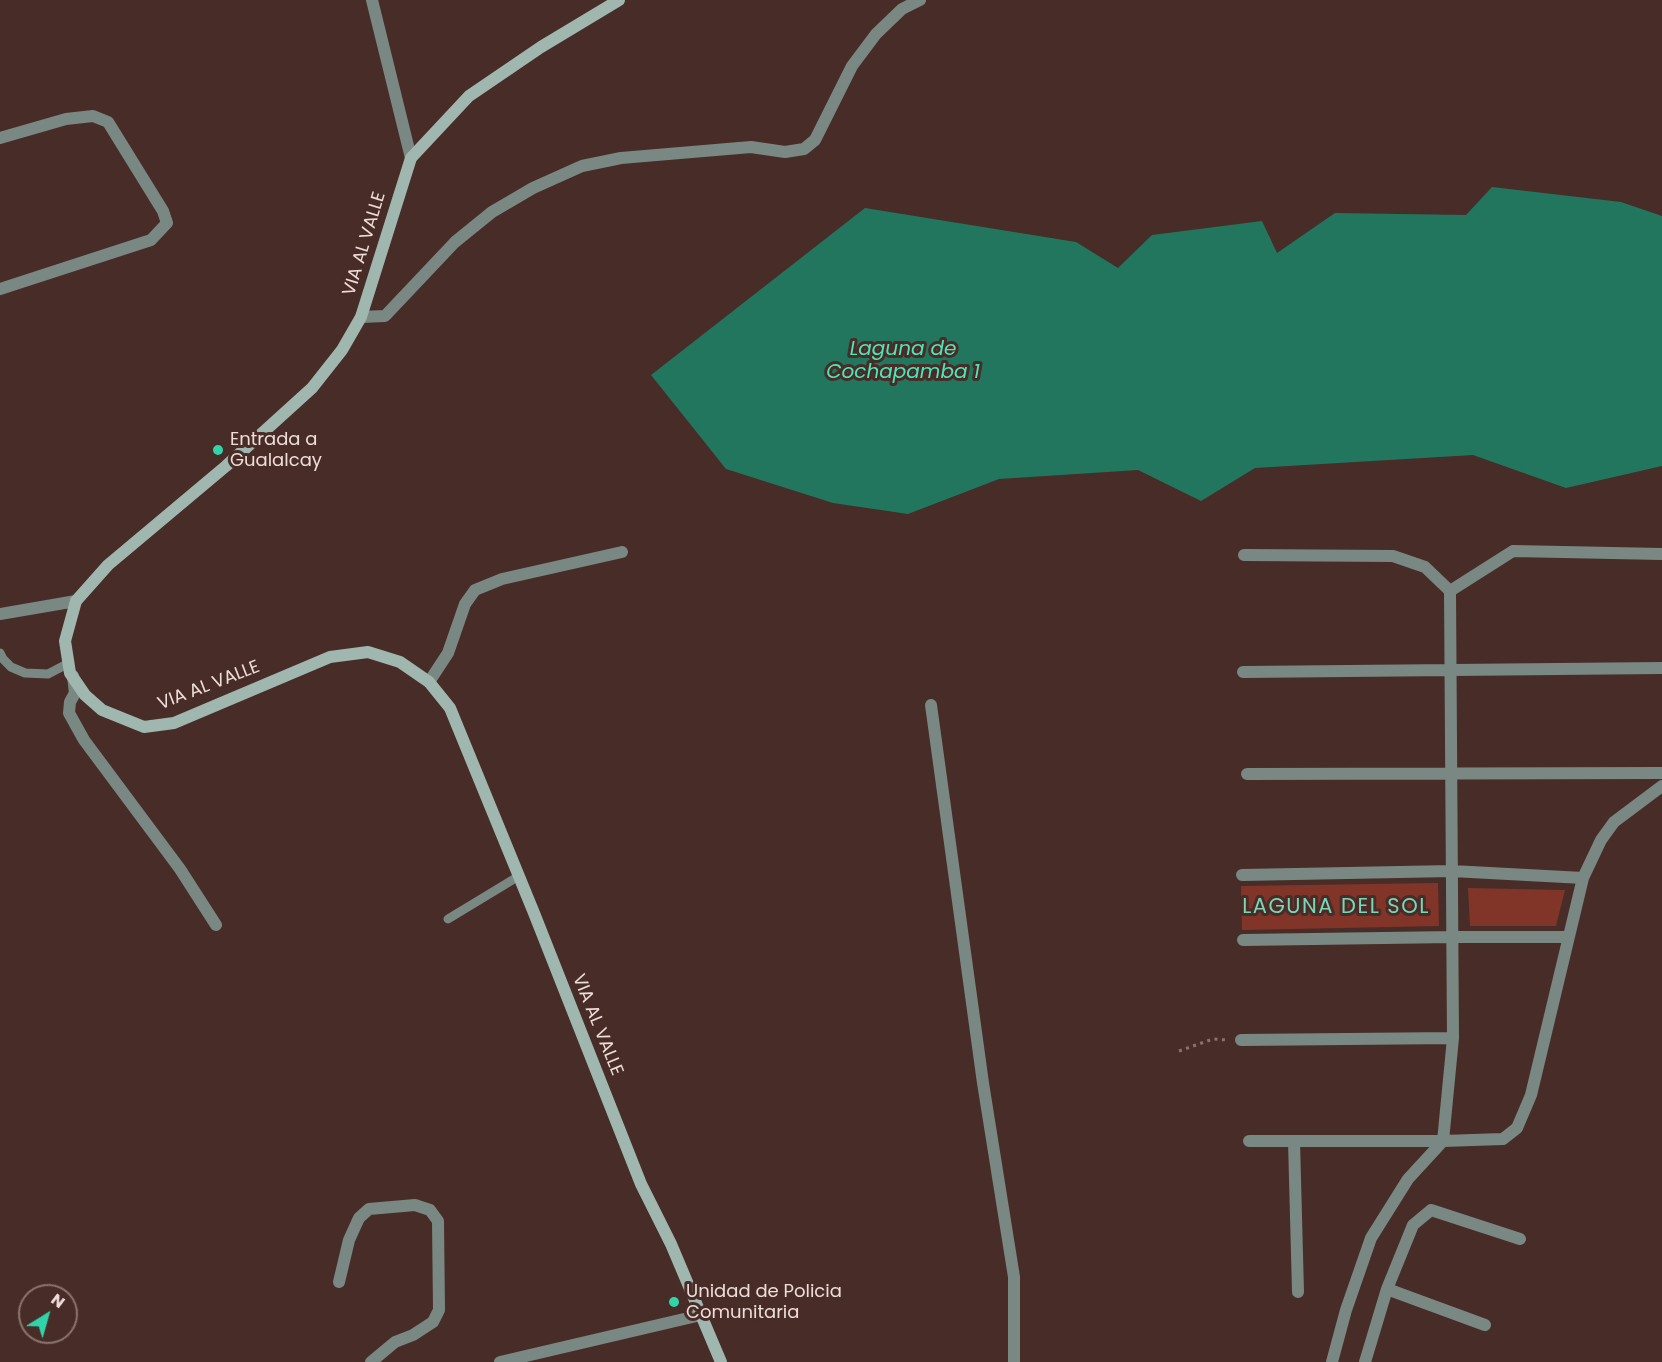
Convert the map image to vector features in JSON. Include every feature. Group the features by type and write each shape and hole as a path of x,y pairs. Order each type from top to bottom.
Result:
{"main road":[{"name":"VIA AL VALLE","path":"619,0 541,47 469,96 411,158 361,317 342,350 312,388 226,466 108,565 76,601 65,641 73,676 85,695 102,710 144,727 174,723 330,657 368,652 400,662 429,682 450,708 641,1184 671,1244 721,1362"}],"street":[{"path":"372,0 411,158"},
{"path":"361,317 385,316 455,242 492,212 533,188 582,165 621,158 751,147 785,152 804,149 815,140 852,66 876,34 902,9 920,0"},
{"path":"0,138 66,119 93,116 108,122 163,211 167,223 151,240 0,289"},
{"path":"1450,591 1513,551 1662,554"},
{"path":"429,682 448,653 465,603 475,590 502,579 622,552"},
{"path":"1244,555 1394,556 1425,567 1450,591 1453,1038 1443,1141 1408,1179 1371,1238 1346,1310 1332,1362"},
{"path":"0,615 76,601"},
{"path":"1243,672 1662,668"},
{"path":"73,676 75,693 70,702 69,713 84,740 180,869 216,926"},
{"path":"931,705 983,1083 1014,1277 1014,1362"},
{"path":"1246,774 1662,773"},
{"path":"1249,1141 1503,1139 1516,1128 1531,1095 1583,878 1601,840 1614,822 1662,786"},
{"path":"1242,875 1452,871 1583,878"},
{"path":"1243,940 1569,937"},
{"path":"1241,1040 1453,1038"},
{"path":"1294,1141 1298,1292"},
{"path":"339,1282 350,1240 359,1218 369,1209 415,1205 430,1210 438,1221 439,1310 433,1322 413,1335 395,1342 371,1362"},
{"path":"1365,1362 1387,1289 1413,1225 1431,1210 1520,1239"},
{"path":"1387,1289 1485,1325"},
{"path":"501,1362 701,1315"}],"lane":[{"path":"0,653 10,668 25,673 48,674 69,663"},
{"path":"448,919 519,876"}],"path":[{"path":"1179,1051 1213,1039 1241,1040"}],"shaded area":[{"path":"1438,883 1439,926 1242,930 1241,886"},
{"path":"1468,888 1565,890 1556,926 1470,926"}],"water":[{"name":"Laguna de Cochapamba 1","path":"1492,187 1621,202 1662,216 1662,466 1566,488 1473,455 1255,468 1201,501 1138,470 999,479 908,514 833,503 726,469 651,375 865,208 1076,242 1118,268 1152,235 1262,221 1277,253 1335,213 1466,215"}],"place":[{"name":"Entrada a Gualalcay","path":"218,450"},
{"name":"Unidad de Policia Comunitaria","path":"674,1302"}],"district":[{"name":"LAGUNA DEL SOL","path":"1336,908"}]}
